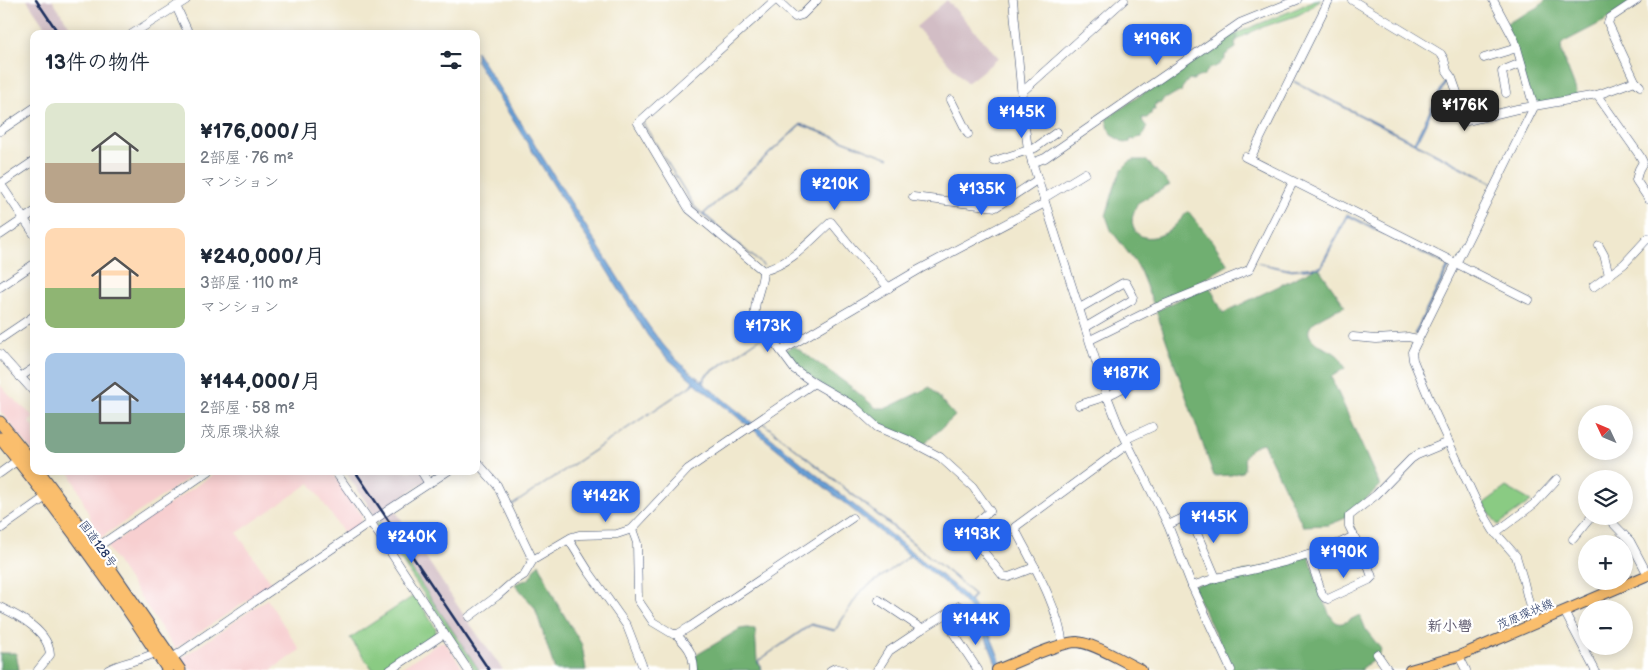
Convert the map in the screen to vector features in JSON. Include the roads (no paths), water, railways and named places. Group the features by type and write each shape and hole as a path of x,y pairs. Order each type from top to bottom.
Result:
{"highway":[{"path":"0,422 30,459"},
{"name":"国道128号","path":"0,438 30,472"},
{"name":"国道128号","path":"33,475 96,548 168,664 180,670"},
{"name":"国道128号","path":"41,475 50,493 160,650"}],"main road":[{"name":"茂原環状線","path":"1410,670 1459,656 1648,575"},
{"path":"1000,669 1063,645 1076,642 1090,645 1141,670"}],"street":[{"path":"138,30 186,0"},
{"path":"763,271 690,209 638,122 776,0 795,18 802,15 818,0"},
{"path":"1013,0 1028,149 1107,396 1127,442 1168,524 1192,586 1231,670"},
{"path":"1022,92 1124,0"},
{"path":"1033,165 1240,22 1297,0"},
{"path":"1329,0 1247,158 1529,300"},
{"path":"1352,0 1441,54 1447,71 1452,78 1467,121 1517,109 1596,95 1637,83 1608,23 1610,18 1624,4 1637,0"},
{"path":"1493,0 1515,41 1534,107 1418,339 1412,352 1412,360 1478,505 1495,533 1516,556 1534,624"},
{"path":"176,6 187,30"},
{"path":"1484,58 1517,48"},
{"path":"1506,93 1502,72 1521,62"},
{"path":"1596,95 1640,156 1643,162 1636,180 1648,198"},
{"path":"951,100 968,134"},
{"path":"0,130 30,111"},
{"path":"994,160 1035,148 1057,132"},
{"path":"30,164 0,184 30,229"},
{"path":"781,351 888,288 1044,201 1084,173"},
{"path":"913,197 996,207 1037,178"},
{"path":"1090,340 1154,308 1249,270 1294,182"},
{"path":"0,235 30,215"},
{"path":"763,271 788,260 831,222 888,288"},
{"path":"1593,287 1624,264 1648,238"},
{"path":"1599,246 1604,255 1609,276"},
{"path":"0,287 30,267"},
{"path":"763,271 763,281 754,311 755,316 797,373 854,406 873,424 940,457 973,487 990,511 967,531 1004,576 1010,577 1035,567"},
{"path":"1080,308 1126,282 1133,296 1132,300 1086,326"},
{"path":"0,339 30,319"},
{"path":"1353,337 1383,339 1408,337 1418,339"},
{"path":"0,354 30,388"},
{"path":"1079,405 1107,396 1138,380 1136,370"},
{"path":"20,377 30,371"},
{"path":"469,617 524,575 533,560 569,540 579,535 617,534 632,529 688,469 814,383"},
{"path":"1063,645 1061,627 1015,527 1127,442 1152,428"},
{"path":"1309,555 1325,598 1328,599 1372,577 1366,560 1349,526 1349,516 1376,495 1417,455 1448,442"},
{"path":"0,473 18,460"},
{"path":"480,465 497,485 533,560"},
{"path":"96,548 203,475"},
{"path":"338,475 407,576 468,670"},
{"path":"423,475 429,484"},
{"path":"168,664 442,475"},
{"path":"1495,533 1534,504 1557,479"},
{"path":"0,529 50,493"},
{"path":"1168,524 1187,516 1190,517 1216,578"},
{"path":"676,634 691,626 852,518"},
{"path":"1573,539 1585,525"},
{"path":"1615,525 1630,541 1648,575"},
{"path":"632,529 637,543 638,600 652,622 676,634 690,648 694,657 694,670"},
{"path":"1192,586 1216,578 1309,555 1354,536"},
{"path":"569,540 588,572 626,626 644,670"},
{"path":"880,600 922,629"},
{"path":"877,670 889,651 960,606"},
{"path":"0,607 18,616 39,631 50,650 50,655 38,670"},
{"path":"1564,611 1596,670"},
{"path":"390,670 444,634"},
{"path":"954,634 978,670"},
{"path":"108,670 116,665 160,650"},
{"path":"1376,654 1388,670"},
{"path":"1459,656 1466,670"},
{"path":"832,670 835,668 844,670"}],"water":[{"path":"480,57 644,319 663,345 685,368 702,381 706,375 765,335 706,376 703,383 953,585 969,600 974,595 965,587 975,595 970,601 987,627 1004,670 999,670 977,620 956,593 910,556 906,559 909,555 695,383 511,506 690,386 693,381 665,356 648,336 480,67"},
{"path":"1447,77 1416,143 1492,183 1294,82 1414,142"},
{"path":"643,123 695,207 703,214 801,124 889,158 801,125 704,214 764,266 695,208"},
{"path":"1347,214 1450,266 1415,335 1448,266 1348,216 1321,268 1288,270 1257,263 1288,269 1320,267"},
{"path":"763,423 904,535 934,560"},
{"path":"934,560 956,578 965,587"},
{"path":"860,592 835,631 811,625 758,661 811,624 835,630"}],"railway":[{"path":"36,0 56,30"},
{"path":"358,475 489,670"}],"district":[{"name":"新小轡","path":"1450,626"}]}
